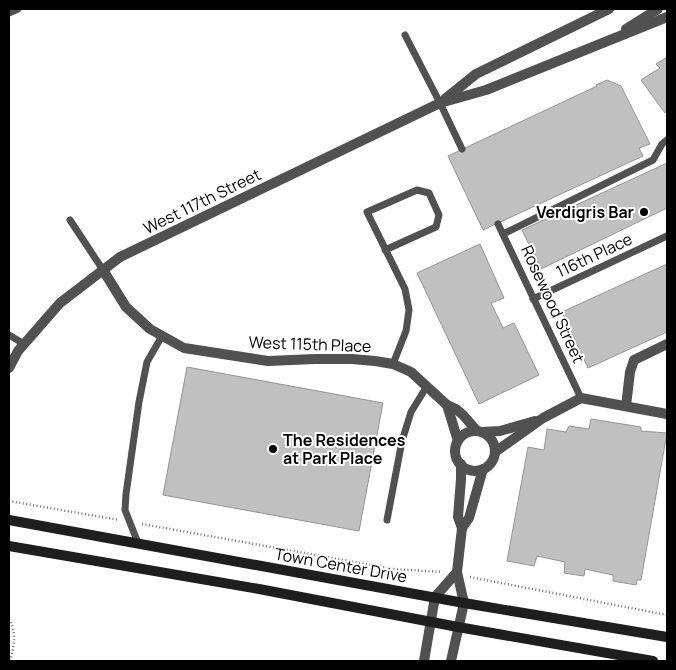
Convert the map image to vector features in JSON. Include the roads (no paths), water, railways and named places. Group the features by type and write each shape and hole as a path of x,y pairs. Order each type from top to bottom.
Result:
{"street":[{"name":"West 117th Street","path":"440,103 476,74 609,9"},
{"path":"618,37 627,28 658,9"},
{"name":"West 117th Street","path":"9,368 18,351 60,303 120,257 440,103 486,90 667,17"},
{"name":"West 115th Place","path":"103,270 126,307 150,329 184,348 268,361 352,359 375,360 393,364 411,372 447,405 463,415 480,432"},
{"path":"626,406 630,372 634,360 667,344"},
{"path":"495,452 543,418 581,398 667,414"},
{"name":"West 115th Place","path":"447,405 458,441"},
{"path":"480,432 489,436 492,440 495,452 488,466 469,470 461,464 456,456 456,445 466,433 480,432 500,431 543,418"},
{"path":"451,661 464,603 456,574 462,528 458,517 461,464"},
{"path":"462,528 469,518 483,468"},
{"name":"Town Center Drive","path":"9,520 464,603 667,637"},
{"path":"9,546 249,587 458,627 653,661"},
{"path":"424,661 435,597 456,574"}],"lane":[{"path":"9,14 18,9"},
{"path":"405,35 462,149"},
{"path":"502,234 653,160 662,144 667,140"},
{"path":"385,250 436,227 439,215 428,194 417,190 367,212 385,250 405,290 409,310 406,331 393,364"},
{"path":"70,220 103,270"},
{"name":"Rosewood Street","path":"498,224 581,398"},
{"name":"116th Place","path":"533,299 667,236"},
{"path":"9,335 24,344"},
{"path":"138,543 125,510 126,494 139,402 147,362 162,336"},
{"path":"387,520 402,442 411,412 427,386"}],"place":[{"name":"Verdigris Bar","path":"644,212"},
{"name":"The Residences at Park Place","path":"273,449"}]}
